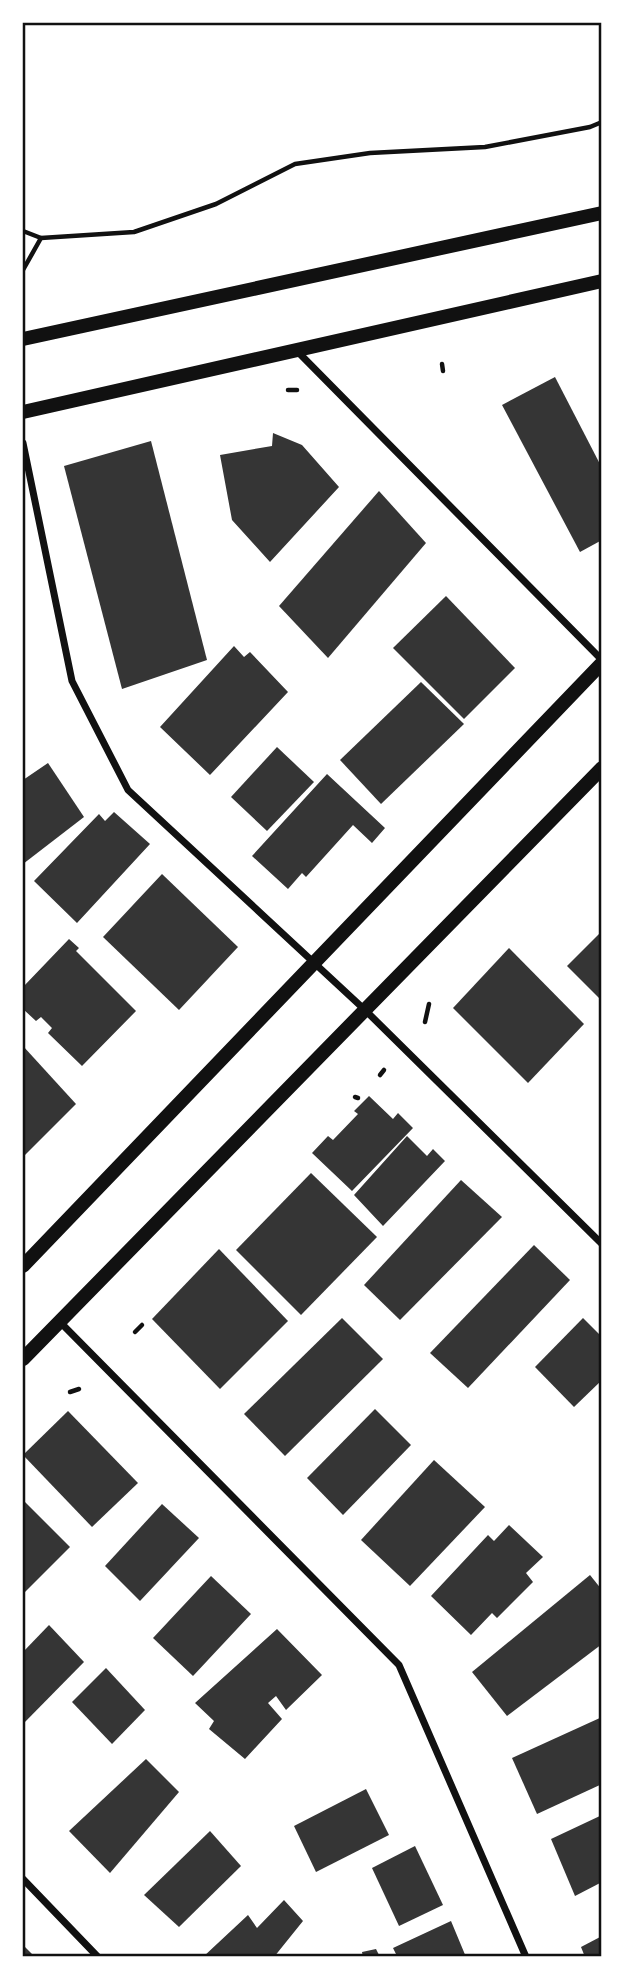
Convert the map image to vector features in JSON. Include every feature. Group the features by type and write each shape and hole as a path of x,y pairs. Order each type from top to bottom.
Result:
{"main road":[{"path":"23,339 602,213"},
{"path":"23,412 602,281"},
{"path":"23,1266 602,662"},
{"path":"23,1359 602,768"}],"street":[{"path":"297,351 602,662"},
{"path":"23,443 72,681 128,790 365,1010 602,1244"},
{"path":"60,1322 399,1665 526,1957"},
{"path":"23,1879 98,1957"}],"path":[{"path":"23,231 41,238 134,232 216,204 295,164 369,153 485,147 590,127 602,122"},
{"path":"23,271 41,238"},
{"path":"442,364 443,371"},
{"path":"288,390 298,390"},
{"path":"425,1022 429,1004"},
{"path":"135,1332 142,1325"},
{"path":"70,1392 79,1389"}],"building":[{"path":"555,377 602,468 602,540 580,552 502,405"},
{"path":"273,433 302,445 339,487 270,562 232,520 220,455 272,446"},
{"path":"151,441 207,660 122,689 64,466"},
{"path":"379,491 426,543 328,658 279,606"},
{"path":"446,596 515,668 464,719 393,648"},
{"path":"234,646 244,657 250,652 288,692 210,775 160,727"},
{"path":"421,682 464,724 381,804 340,760"},
{"path":"277,747 314,782 267,831 231,797"},
{"path":"48,763 84,817 23,864 23,780"},
{"path":"327,774 385,828 372,843 353,825 306,877 302,873 288,889 252,856"},
{"path":"114,812 150,844 77,923 34,881 99,814 105,821"},
{"path":"162,874 238,947 179,1010 103,937"},
{"path":"602,931 602,1001 567,966"},
{"path":"69,939 79,948 76,951 136,1011 82,1066 48,1033 52,1028 41,1017 36,1021 23,1009 23,987"},
{"path":"509,948 584,1024 528,1083 453,1008"},
{"path":"23,1046 76,1104 23,1157"},
{"path":"369,1096 393,1119 398,1113 413,1128 352,1191 312,1153 328,1136 333,1140 358,1114 354,1111"},
{"path":"407,1136 427,1156 433,1149 445,1161 383,1226 354,1195"},
{"path":"311,1173 377,1237 301,1315 236,1250"},
{"path":"461,1180 502,1217 400,1320 364,1285"},
{"path":"534,1245 570,1280 468,1388 430,1353"},
{"path":"219,1249 288,1321 220,1389 152,1319"},
{"path":"342,1318 383,1359 285,1456 244,1414"},
{"path":"583,1318 602,1337 602,1380 574,1407 535,1367"},
{"path":"375,1409 411,1445 343,1515 307,1478"},
{"path":"68,1411 138,1483 92,1527 23,1455"},
{"path":"434,1460 485,1507 410,1586 361,1540"},
{"path":"23,1500 70,1547 23,1594"},
{"path":"162,1504 199,1538 140,1601 105,1566"},
{"path":"509,1525 543,1557 526,1573 533,1582 497,1618 492,1613 471,1635 431,1596 488,1535 494,1541"},
{"path":"590,1575 602,1590 602,1644 507,1716 472,1672"},
{"path":"211,1576 251,1614 193,1676 153,1638"},
{"path":"49,1625 84,1662 23,1724 23,1652"},
{"path":"277,1629 322,1675 286,1710 276,1696 268,1703 282,1719 245,1759 209,1729 214,1721 195,1703"},
{"path":"106,1668 145,1710 112,1744 72,1702"},
{"path":"602,1717 602,1784 537,1814 512,1758"},
{"path":"146,1759 179,1792 110,1873 69,1831"},
{"path":"366,1789 389,1835 316,1872 294,1826"},
{"path":"602,1815 602,1882 575,1896 551,1839"},
{"path":"210,1831 241,1866 179,1927 144,1895"},
{"path":"415,1846 443,1905 399,1926 372,1868"},
{"path":"284,1900 303,1921 274,1957 203,1957 248,1915 257,1928"},
{"path":"451,1921 466,1957 387,1957 396,1954 393,1948"},
{"path":"602,1936 602,1957 585,1957 581,1947"},
{"path":"23,1945 35,1957 23,1957"},
{"path":"376,1949 380,1957 363,1957 362,1952"}]}
